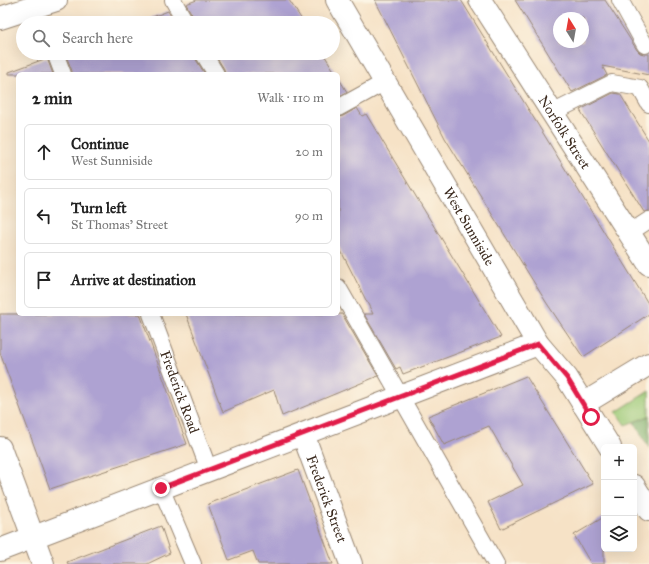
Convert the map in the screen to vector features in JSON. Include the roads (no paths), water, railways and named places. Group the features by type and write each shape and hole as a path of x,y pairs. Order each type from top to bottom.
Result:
{"street":[{"path":"0,18 56,0"},
{"name":"West Sunniside","path":"337,0 538,344 567,378 608,444"},
{"name":"Norfolk Street","path":"480,0 649,264"},
{"path":"0,550 538,344"},
{"path":"583,404 649,364"},
{"name":"Frederick Street","path":"303,434 351,564"},
{"path":"0,448 43,564"},
{"path":"637,491 649,510"}],"lane":[{"path":"173,0 182,16"},
{"path":"620,0 645,45"},
{"path":"58,60 62,72"},
{"path":"207,60 215,72"},
{"path":"340,107 385,82"},
{"path":"552,113 612,83 640,88 649,104"},
{"path":"629,233 649,220"},
{"path":"340,290 496,564"},
{"name":"Frederick Road","path":"152,316 209,470"},
{"path":"161,488 193,564"}]}
